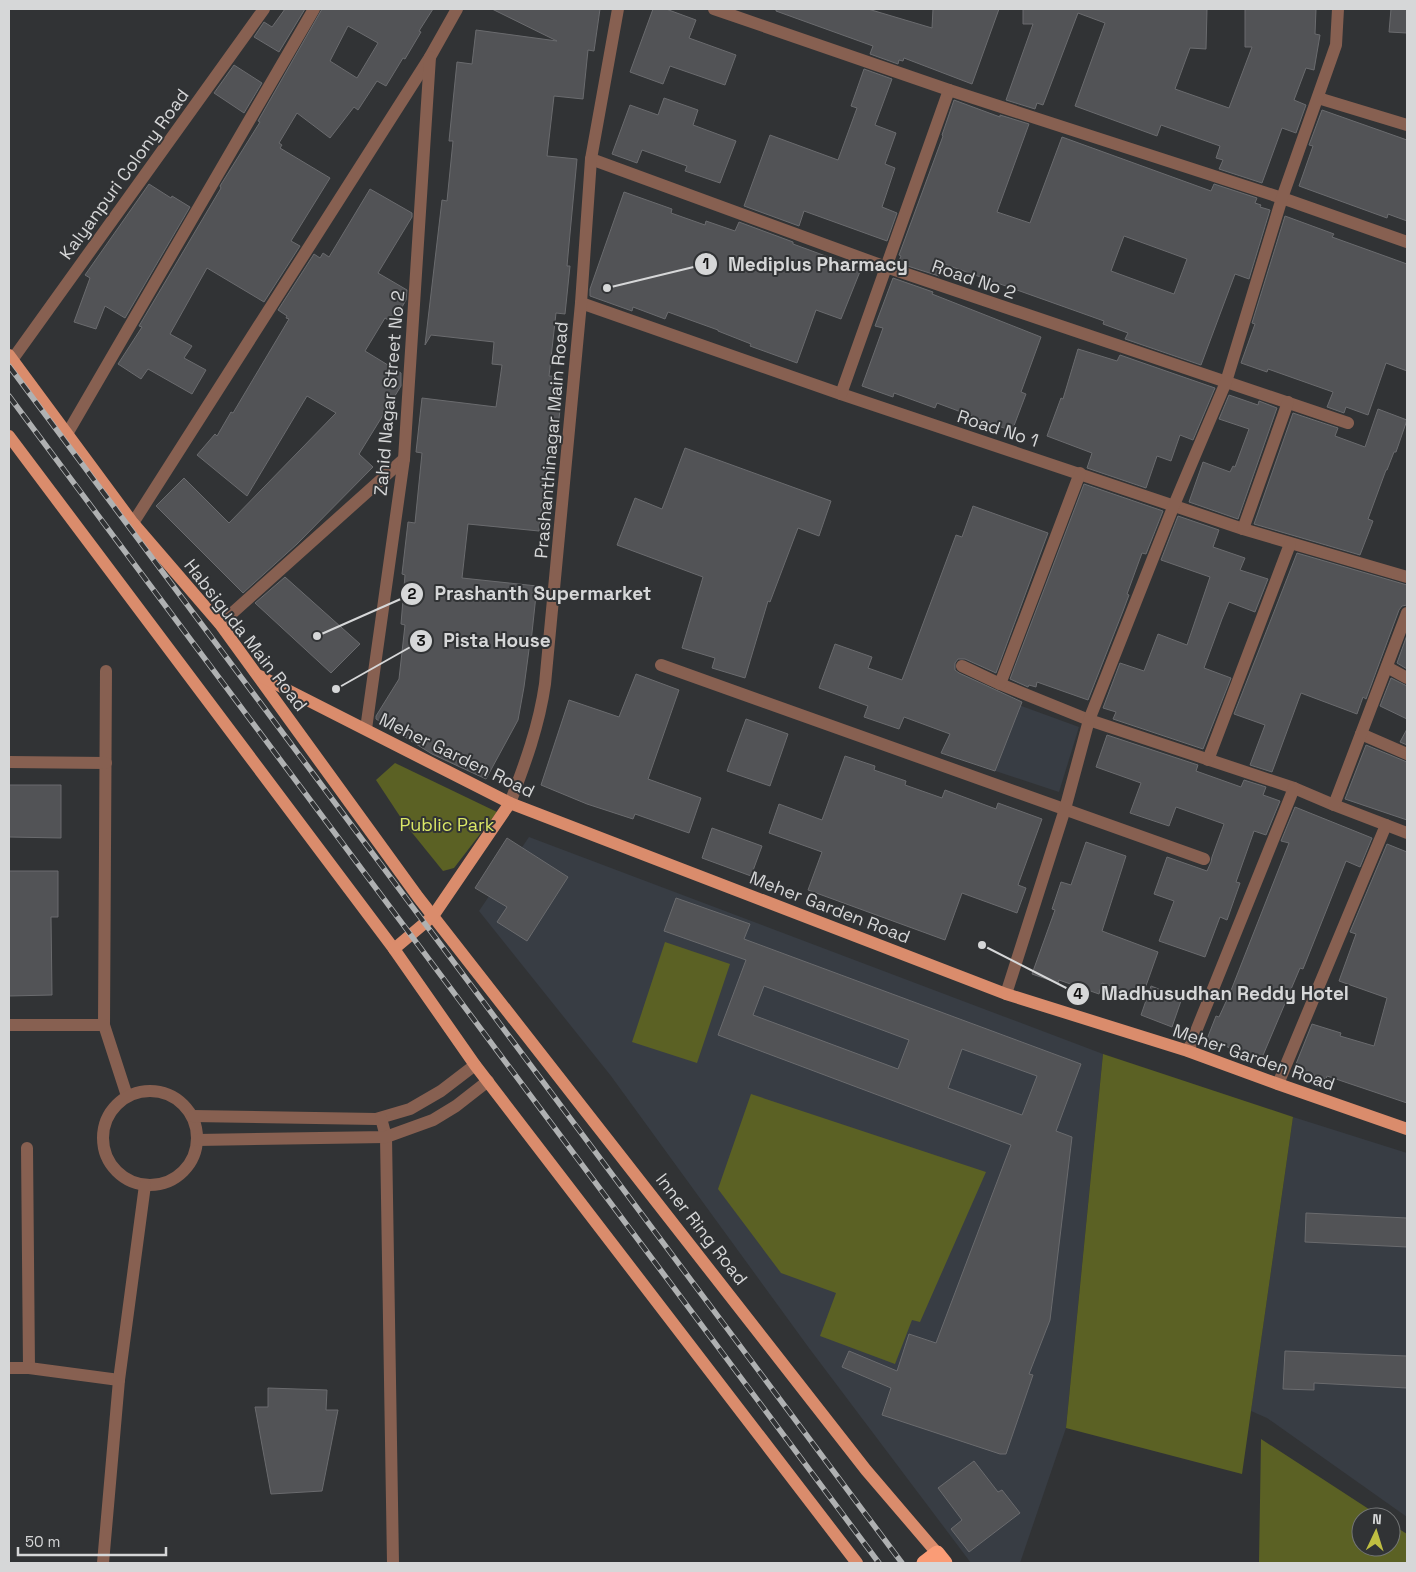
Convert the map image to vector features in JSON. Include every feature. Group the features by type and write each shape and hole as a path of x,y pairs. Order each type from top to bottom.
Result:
{"highway":[{"path":"924,1563 941,1558"}],"main road":[{"name":"Habsiguda Main Road","path":"10,357 133,523 220,624 433,916"},
{"path":"9,436 394,948 475,1065 857,1563"},
{"name":"Meher Garden Road","path":"258,675 510,803 1006,994 1188,1051 1407,1129"},
{"name":"Prashanthinagar Main Road","path":"394,948 433,916 510,803"},
{"name":"Inner Ring Road","path":"433,916 854,1454 941,1558"}],"street":[{"name":"Kalyanpuri Colony Road","path":"10,357 264,9"},
{"path":"67,434 314,9"},
{"path":"133,523 430,57 456,9"},
{"name":"Prashanthinagar Main Road","path":"510,803 541,714 581,304 591,159 618,9"},
{"path":"714,9 949,90 1282,198 1407,242"},
{"path":"1006,994 1064,809 1089,720 1174,506 1226,382 1282,198 1336,45 1338,9"},
{"name":"Zahid Nagar Street No 2","path":"366,729 404,459 430,57"},
{"path":"841,394 949,90"},
{"path":"1318,98 1407,125"},
{"name":"Road No 2","path":"591,159 886,267 1348,423"},
{"name":"Road No 1","path":"581,304 841,394 1243,529 1407,577"},
{"path":"1243,529 1288,402"},
{"path":"220,624 404,459"},
{"path":"1000,684 1080,473"},
{"path":"1208,760 1290,544"},
{"path":"1334,805 1407,613"},
{"path":"660,665 1204,859"},
{"path":"962,666 1000,684 1089,720 1294,788 1407,833"},
{"path":"1387,667 1407,678"},
{"path":"106,671 104,1025 127,1096"},
{"path":"1361,734 1407,754"},
{"path":"9,762 106,763"},
{"path":"1188,1051 1294,788"},
{"path":"1278,1084 1386,825"},
{"path":"9,1025 104,1025"},
{"path":"192,1116 376,1119 410,1109 441,1091 475,1065"},
{"path":"198,1140 386,1137 433,1120 456,1106 488,1081"},
{"path":"141,1091 156,1091 171,1095 183,1104 192,1116 198,1140 194,1155 186,1168 175,1178 161,1184 145,1185 131,1181 118,1173 108,1161 103,1147 102,1132 107,1118 115,1105 127,1096 141,1091"},
{"path":"381,1118 386,1137 393,1563"},
{"path":"27,1148 29,1368"},
{"path":"103,1563 119,1380 145,1185"},
{"path":"9,1368 29,1368 119,1380"}],"shaded area":[{"path":"969,687 1079,727 1059,792 941,753"},
{"path":"529,837 1103,1054 1066,1428 1020,1563 971,1563 809,1348 611,1076 479,911"},
{"path":"1293,1117 1407,1153 1407,1517 1401,1513 1401,1507 1393,1507 1267,1418 1251,1411"}],"green space":[{"name":"Public Park","path":"395,763 497,812 454,868 443,871 405,824 376,780"},
{"path":"665,942 730,964 697,1063 632,1042"},
{"path":"1103,1054 1293,1117 1242,1474 1066,1428"},
{"path":"751,1094 986,1172 920,1322 912,1320 895,1364 820,1336 836,1293 781,1273 718,1189"},
{"path":"1261,1439 1366,1507 1351,1507 1351,1557 1401,1557 1401,1530 1407,1534 1407,1563 1259,1563"}],"building":[{"path":"285,9 305,9 279,52 254,37 264,22 272,27"},
{"path":"322,9 433,9 405,59 403,58 386,86 377,81 358,110 354,107 330,138 297,113 279,143 282,145 280,148 330,178 291,241 300,246 264,302 207,268 170,334 192,346 184,358 206,370 192,394 148,369 141,379 118,364 142,327 139,326 221,188 220,186 260,122 258,121","holes":["348,26 378,43 357,78 330,61"]},
{"path":"492,9 600,9 594,51 588,50 583,99 554,96 547,156 577,159 567,266 570,266 565,314 556,313 549,376 562,377 557,409 560,410 556,444 550,443 539,531 468,524 462,578 537,586 531,642 518,720 486,779 432,754 376,719 376,716 399,679 405,625 401,624 405,575 402,574 408,522 415,523 422,453 416,452 422,398 496,407 502,365 492,364 494,342 431,335 425,345 442,200 447,201 453,141 449,141 457,62 472,64 476,30 557,41"},
{"path":"653,9 666,9 696,20 689,38 736,55 725,85 670,66 663,84 630,72"},
{"path":"776,9 868,9 932,28 933,9 999,9 972,84 904,58 903,61 899,60 898,64 870,54 873,46 776,11"},
{"path":"1023,9 1207,9 1206,49 1190,48 1175,89 1229,108 1252,47 1245,47 1245,9 1316,9 1315,34 1320,35 1314,70 1306,68 1294,100 1306,105 1296,133 1282,128 1262,183 1219,169 1223,160 1216,158 1220,146 1161,125 1157,136 1075,106 1105,23 1078,13 1043,105 1037,103 1035,109 1006,100 1033,24 1023,24"},
{"path":"1391,9 1407,9 1407,33 1389,32"},
{"path":"234,65 262,83 244,113 214,93"},
{"path":"864,69 892,79 875,125 896,133 885,164 895,168 882,207 897,213 887,241 804,211 799,226 744,206 770,135 838,160 857,108 851,106"},
{"path":"664,98 698,110 693,125 736,141 720,183 685,171 687,166 642,150 637,163 612,154 630,105 658,115"},
{"path":"954,100 1000,117 1000,115 1029,124 997,212 1030,223 1062,137 1211,191 1214,184 1257,198 1255,203 1261,205 1260,207 1270,210 1249,279 1235,274 1201,365 1125,339 1128,333 1103,324 1104,321 944,264 939,276 898,263 901,256 899,255","holes":["1124,236 1187,259 1174,294 1111,271"]},
{"path":"1322,110 1407,140 1407,221 1388,214 1387,218 1299,186 1313,146 1309,145"},
{"path":"149,184 190,207 125,318 105,306 96,329 74,322 90,278 85,275"},
{"path":"370,189 412,213 412,217 378,273 407,290 406,300 393,323 385,318 365,351 401,373 401,386 359,454 373,467 297,544 243,593 156,506 184,478 229,523 336,413 307,396 247,496 197,455 215,434 217,436 231,412 233,413 289,319 278,310 314,254 320,258 323,253 329,257"},
{"path":"624,192 672,209 671,213 705,225 706,221 735,231 739,222 861,269 841,319 816,310 797,363 750,346 751,344 718,330 668,312 665,319 633,307 632,311 590,296 590,289"},
{"path":"1285,216 1334,234 1332,237 1407,264 1407,371 1386,363 1368,415 1346,407 1344,413 1327,407 1333,392 1268,369 1267,372 1241,363 1255,324 1252,323"},
{"path":"893,278 933,292 932,294 1041,337 1021,392 1026,394 1012,431 937,403 935,408 894,393 893,397 862,386 883,328 875,326"},
{"path":"1078,349 1117,361 1120,355 1215,388 1193,440 1180,435 1171,461 1157,456 1146,488 1087,468 1092,453 1047,436 1061,398 1063,399"},
{"path":"1229,395 1258,405 1259,401 1277,408 1238,519 1189,502 1203,462 1230,472 1233,466 1235,467 1249,429 1219,419"},
{"path":"1378,409 1407,420 1368,519 1373,521 1360,555 1254,524 1293,413 1338,428 1335,436 1365,447"},
{"path":"685,448 831,501 819,536 798,528 770,602 768,601 745,678 712,668 715,658 682,648 703,577 617,545 635,498 662,509"},
{"path":"1084,484 1163,511 1146,554 1142,553 1127,594 1129,595 1088,700 1037,682 1036,687 1029,685 1028,687 1010,679"},
{"path":"973,506 1048,533 996,673 965,659 958,659 955,663 955,670 959,673 1022,702 995,771 941,753 950,734 904,717 899,729 864,717 868,706 819,688 835,644 872,657 868,668 902,680 956,535 962,537"},
{"path":"1178,516 1219,530 1213,547 1245,558 1240,570 1268,579 1255,612 1229,602 1222,619 1204,668 1231,678 1203,749 1113,719 1116,712 1103,708 1120,663 1144,671 1158,634 1187,645 1210,577 1161,560"},
{"path":"1297,553 1407,585 1407,605 1402,606 1399,610 1366,699 1363,697 1357,714 1301,693 1272,772 1250,765 1265,725 1234,714"},
{"path":"285,577 360,644 331,673 255,603"},
{"path":"1407,635 1407,669 1397,663"},
{"path":"636,674 679,690 648,779 701,798 689,833 635,814 633,819 587,804 541,785 569,700 619,717"},
{"path":"1391,678 1407,686 1407,719 1380,706"},
{"path":"746,719 788,734 770,786 727,771"},
{"path":"1407,729 1407,745 1400,742"},
{"path":"1107,735 1198,765 1196,771 1241,787 1244,780 1266,787 1263,795 1280,801 1266,835 1254,831 1236,882 1240,883 1227,920 1220,917 1205,957 1159,941 1174,901 1154,894 1167,857 1207,871 1224,824 1176,807 1169,826 1130,813 1141,783 1096,767"},
{"path":"1366,745 1407,762 1407,820 1345,799"},
{"path":"845,756 875,766 874,770 906,781 905,785 942,798 945,790 996,809 998,803 1042,819 1018,885 1026,888 1017,913 962,893 945,940 808,890 822,852 769,833 779,804 822,820"},
{"path":"9,785 61,785 61,838 9,837"},
{"path":"1295,807 1372,838 1360,867 1346,861 1303,969 1300,968 1261,1060 1207,1039 1216,1016 1219,1017 1230,993 1289,843 1281,841"},
{"path":"712,828 762,846 751,876 702,858"},
{"path":"507,838 568,877 527,941 497,922 507,907 475,888"},
{"path":"1086,842 1126,856 1102,931 1158,952 1142,997 1102,983 1099,994 1059,980 1058,983 1032,974 1055,910 1052,909 1061,882 1071,885"},
{"path":"1387,844 1407,852 1407,1103 1327,1076 1326,1079 1294,1069 1312,1024 1341,1033 1340,1036 1374,1046 1387,998 1339,981 1356,934 1350,932"},
{"path":"9,871 58,871 58,917 51,917 52,995 9,996"},
{"path":"676,898 750,924 744,939 1081,1064 1056,1131 1072,1137 1050,1320 1029,1374 1033,1375 1006,1454 1000,1454 882,1415 891,1388 842,1367 849,1351 897,1371 909,1334 936,1343 1011,1145 718,1035 746,960 664,931","holes":["764,986 909,1040 898,1069 753,1015","962,1049 1037,1076 1022,1115 948,1088"]},
{"path":"1151,986 1182,998 1172,1027 1141,1015"},
{"path":"1306,1213 1407,1218 1407,1247 1305,1242"},
{"path":"1285,1351 1407,1356 1407,1388 1314,1383 1314,1390 1283,1389"},
{"path":"268,1388 327,1390 326,1410 338,1410 322,1491 271,1494 255,1407 268,1407"},
{"path":"974,1461 998,1492 1002,1490 1020,1513 969,1552 951,1529 962,1520 938,1488"}],"railway":[{"path":"9,366 902,1563"},
{"path":"9,396 879,1563"}],"place":[{"name":"Mediplus Pharmacy","path":"607,288"},
{"name":"Prashanth Supermarket","path":"317,636"},
{"name":"Pista House","path":"336,689"},
{"name":"Madhusudhan Reddy Hotel","path":"982,945"}]}
